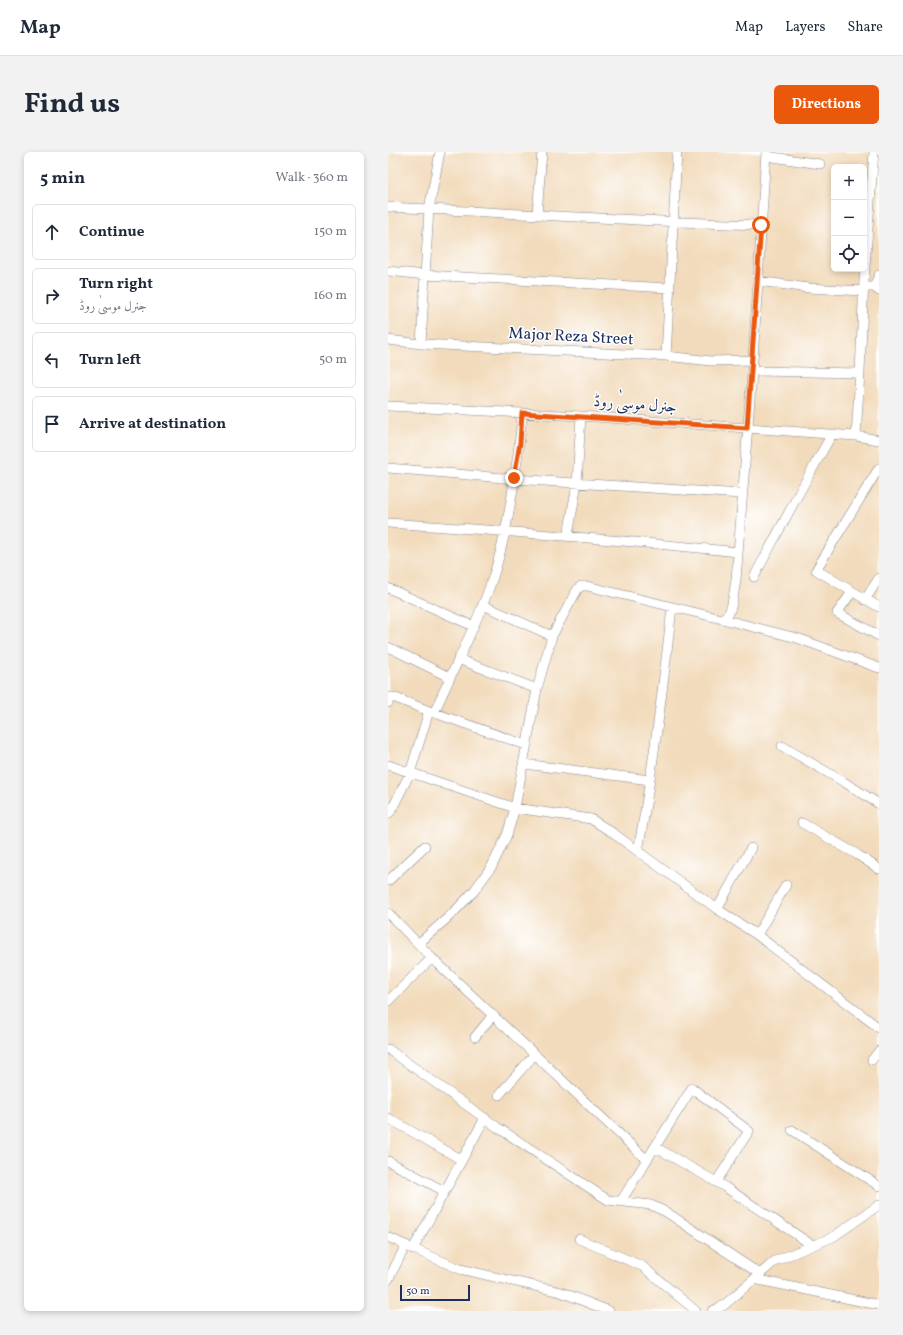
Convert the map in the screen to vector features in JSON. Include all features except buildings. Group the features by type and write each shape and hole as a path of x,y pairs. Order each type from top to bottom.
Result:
{"street":[{"path":"421,344 429,209 440,152"},
{"path":"537,214 542,152"},
{"path":"666,356 677,152"},
{"path":"856,436 864,289 874,152"},
{"path":"722,619 729,613 732,604 738,552 753,360 766,154 820,164"},
{"path":"388,207 673,222 761,225"},
{"path":"388,272 670,288"},
{"path":"758,281 808,288 876,289 879,275"},
{"name":"Major Reza Street","path":"388,340 421,344 666,356 711,361 753,360"},
{"path":"752,371 860,373"},
{"name":"جنرل موسیٰ روڈ","path":"388,406 581,416 832,434 879,440"},
{"path":"388,814 391,811 410,773 432,712 483,605 493,578 505,531 520,443 522,413"},
{"path":"568,536 577,483 581,416"},
{"path":"754,577 832,434"},
{"path":"388,468 742,494"},
{"path":"879,468 816,570 879,607"},
{"path":"388,523 653,543 738,552"},
{"path":"865,600 879,578"},
{"path":"418,944 474,891 492,866 507,835 515,808 537,689 552,636 577,590 581,586 587,586 797,638 879,668"},
{"path":"388,588 473,626"},
{"path":"852,592 837,613 879,636"},
{"path":"483,605 552,636"},
{"path":"638,851 661,708 672,607"},
{"path":"388,647 449,677"},
{"path":"458,659 537,689"},
{"path":"388,703 390,697 393,697 526,745"},
{"path":"782,746 879,804"},
{"path":"524,764 650,780"},
{"path":"388,765 515,808 591,819 756,935 879,1028"},
{"path":"802,823 858,855 879,869"},
{"path":"388,881 425,846"},
{"path":"717,909 751,848"},
{"path":"756,935 786,885"},
{"path":"388,913 432,958 647,1160"},
{"path":"388,1001 432,958"},
{"path":"474,1037 492,1015"},
{"path":"388,1049 485,1118 608,1200 651,1205 666,1212 757,1276 879,1305"},
{"path":"872,1060 879,1051"},
{"path":"499,1095 535,1054"},
{"path":"621,1201 692,1088 749,1131 716,1182"},
{"path":"388,1118 462,1160"},
{"path":"388,1280 444,1191 485,1118"},
{"path":"792,1130 879,1186"},
{"path":"655,1147 716,1182 812,1245"},
{"path":"388,1161 444,1191"},
{"path":"712,1311 723,1306 775,1260 833,1237 879,1205"},
{"path":"388,1237 460,1269 561,1292 609,1311"},
{"path":"580,1239 642,1266 696,1311"}],"route":[{"path":"514,478 520,443 522,413 747,428 753,360 761,225"}]}
